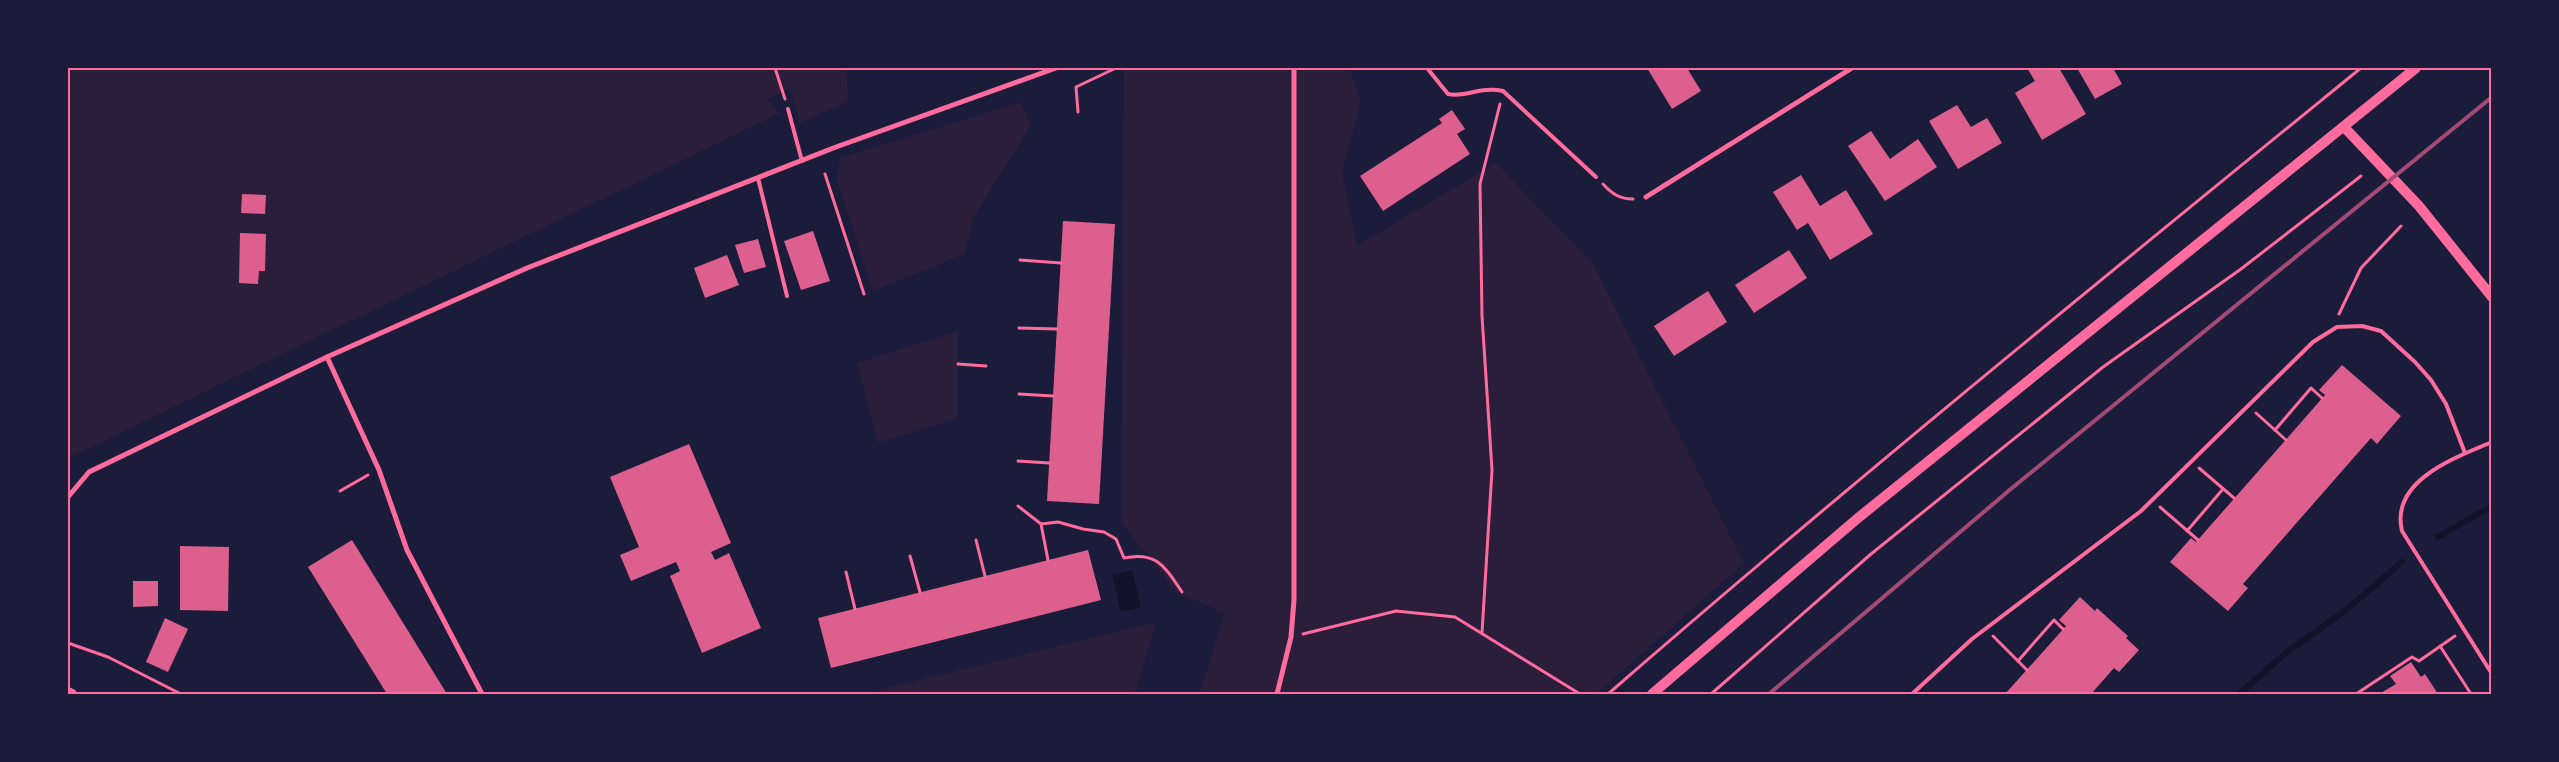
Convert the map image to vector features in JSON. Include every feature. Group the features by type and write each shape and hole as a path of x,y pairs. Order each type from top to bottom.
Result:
{"main road":[{"path":"1652,694 1858,518 2416,68"},
{"path":"2344,127 2419,206 2492,297"},
{"path":"68,692 72,694"}],"street":[{"path":"68,497 90,472 327,357 527,268 802,161 1056,68"},
{"path":"1278,694 1291,637 1294,600 1294,68"},
{"path":"1646,197 1852,68"},
{"path":"327,357 379,470 407,550 482,694"}],"lane":[{"path":"1427,68 1448,94 1457,96 1474,90 1492,88 1503,91 1596,177"},
{"path":"788,109 802,161"},
{"path":"758,178 787,296"},
{"path":"1912,694 1986,629 2141,511 2312,342 2337,327 2362,326 2381,331 2431,380 2446,404 2464,453"},
{"path":"2492,442 2464,453 2422,478 2405,495 2399,513 2402,531 2492,674"}],"path":[{"path":"775,68 788,109"},
{"path":"1078,112 1076,87 1116,68"},
{"path":"1608,694 1740,580 1925,425 2361,68"},
{"path":"1482,632 1492,470 1482,316 1480,184 1503,91"},
{"path":"825,174 864,294"},
{"path":"1711,694 1871,554 2103,367 2242,269 2361,176"},
{"path":"1596,177 1610,192 1619,198 1632,200 1646,197"},
{"path":"2338,317 2361,268 2401,226"},
{"path":"1020,260 1061,262"},
{"path":"1019,328 1057,329"},
{"path":"958,364 986,366"},
{"path":"2275,430 2312,388 2322,398"},
{"path":"1019,394 1053,396"},
{"path":"2269,425 2286,440"},
{"path":"1018,461 1049,463"},
{"path":"2191,462 2234,498"},
{"path":"340,491 364,478"},
{"path":"2187,531 2223,489"},
{"path":"2152,500 2198,540"},
{"path":"1018,506 1041,524 1048,560"},
{"path":"1041,524 1058,522 1083,529 1104,532 1116,539 1124,560 1141,554 1156,560 1182,592"},
{"path":"976,540 985,576"},
{"path":"910,556 920,592"},
{"path":"846,572 855,609"},
{"path":"1291,637 1396,611 1454,616 1580,694"},
{"path":"2018,661 2054,620 2063,629"},
{"path":"1986,629 2027,670"},
{"path":"2358,694 2412,657 2419,661 2464,630"},
{"path":"68,643 108,658 181,694"},
{"path":"2440,646 2471,694"}],"shaded area":[{"path":"68,68 847,68 848,101 800,123 790,89 767,99 780,113 68,458"},
{"path":"1130,68 1349,68 1361,102 1342,172 1357,246 1496,163 1593,264 1744,563 1596,694 1199,694 1225,613 1176,592 1121,522 1124,71"},
{"path":"1021,102 1031,125 973,218 965,254 873,291 837,180 840,158"},
{"path":"958,331 958,418 878,443 857,363"},
{"path":"1132,570 1141,607 1121,612 1112,575"},
{"path":"1156,622 1135,694 862,694"}],"building":[{"path":"1647,68 1687,68 1701,91 1672,109"},
{"path":"2027,68 2059,68 2086,114 2042,140 2015,93 2035,81"},
{"path":"2077,68 2113,68 2122,84 2095,99"},
{"path":"1957,105 1971,127 1987,118 2002,143 1958,169 1929,121"},
{"path":"1452,110 1465,129 1457,134 1470,154 1383,211 1360,176 1442,123 1439,119"},
{"path":"1871,131 1890,159 1918,139 1937,167 1885,201 1848,146"},
{"path":"1801,175 1820,206 1846,190 1873,234 1830,260 1808,223 1797,230 1773,192"},
{"path":"242,194 266,195 265,214 241,213"},
{"path":"1063,221 1115,224 1099,504 1047,501"},
{"path":"813,231 830,281 801,290 784,241"},
{"path":"240,233 266,234 265,271 259,271 258,284 239,283"},
{"path":"758,239 766,267 744,273 735,245"},
{"path":"1789,250 1807,278 1754,313 1735,285"},
{"path":"727,255 739,285 705,298 694,268"},
{"path":"1708,291 1727,322 1674,356 1654,326"},
{"path":"2342,365 2401,416 2377,444 2371,438 2243,584 2248,588 2228,611 2170,562 2191,538 2196,542 2325,395 2319,390"},
{"path":"689,444 731,543 711,552 715,560 729,553 761,628 702,653 670,576 680,571 676,562 631,581 620,555 639,547 610,477"},
{"path":"352,540 447,694 387,694 308,567"},
{"path":"180,546 229,547 228,611 180,610"},
{"path":"1088,550 1101,600 831,668 818,618"},
{"path":"133,581 158,581 158,606 133,607"},
{"path":"2080,597 2095,611 2097,608 2128,636 2126,638 2139,650 2119,672 2114,668 2091,694 2005,694 2066,626 2059,620"},
{"path":"165,618 188,629 168,672 146,662"},
{"path":"2411,662 2421,677 2425,674 2438,694 2379,694 2396,684 2390,676"}],"waterway":[{"path":"2438,537 2492,506"},
{"path":"2239,694 2287,652 2346,610 2402,562"}],"railway":[{"path":"1769,694 2012,488 2492,97"}]}
